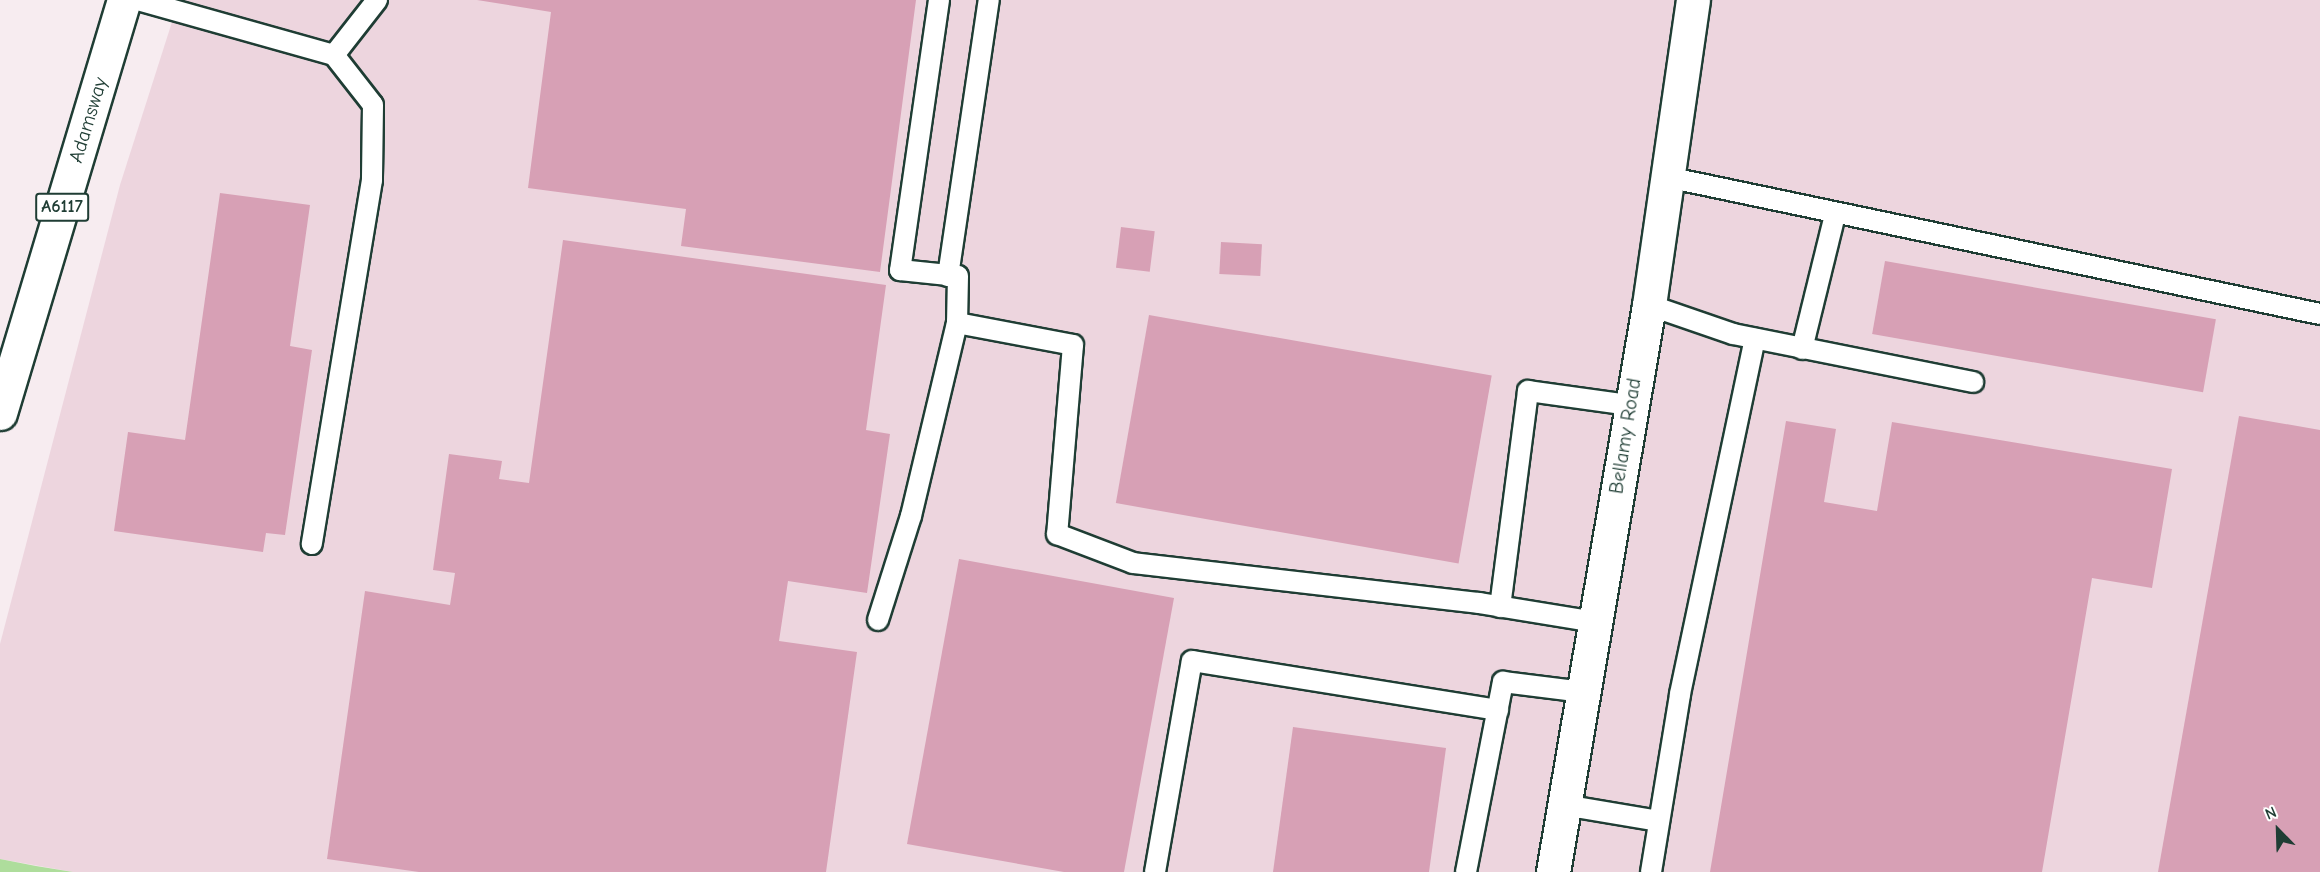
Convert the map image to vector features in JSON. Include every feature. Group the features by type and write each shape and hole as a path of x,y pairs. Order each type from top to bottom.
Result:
{"street":[{"name":"Adamsway","path":"0,413 124,0"},
{"name":"Bellamy Road","path":"1553,872 1629,405 1649,305 1693,0"}],"lane":[{"path":"138,0 334,55 373,105 372,180 312,544"},
{"path":"334,55 377,0"},
{"path":"878,620 911,516 957,323 958,276 900,270 939,0"},
{"path":"948,276 988,0"},
{"path":"1667,177 1835,215 2320,314"},
{"path":"1802,348 1835,215"},
{"path":"1649,305 1755,339 1973,382"},
{"path":"957,323 1073,345 1057,534 1133,563 1500,607 1595,622"},
{"path":"1651,872 1680,694 1755,339"},
{"path":"1500,607 1528,391 1629,405"},
{"path":"1155,872 1192,661 1498,710"},
{"path":"1466,872 1503,682 1583,692"},
{"path":"1564,805 1659,821"}],"shaded area":[{"path":"179,0 2320,0 2320,872 73,872 0,859 0,644 120,185"}],"green space":[{"path":"0,859 36,866 73,872 0,872"}],"building":[{"path":"477,0 916,0 880,272 681,246 686,209 528,188 551,12"},
{"path":"220,193 310,205 290,346 312,350 285,535 266,533 263,552 114,531 128,432 185,440"},
{"path":"1121,227 1155,231 1150,272 1116,268"},
{"path":"563,240 886,285 866,430 890,434 867,593 788,581 779,641 857,652 826,872 419,872 327,859 365,591 450,605 455,573 433,570 449,454 502,461 499,479 529,483"},
{"path":"1221,242 1262,244 1260,276 1219,274"},
{"path":"1885,261 2216,319 2203,392 1872,334"},
{"path":"1149,315 1492,375 1459,564 1116,503"},
{"path":"2239,416 2320,430 2320,872 2158,872"},
{"path":"1786,421 1836,429 1824,502 1877,511 1892,422 2172,469 2152,588 2092,578 2042,872 1710,872"},
{"path":"959,559 1174,598 1124,872 1064,872 907,844"},
{"path":"1293,727 1446,748 1429,872 1273,872"}]}
